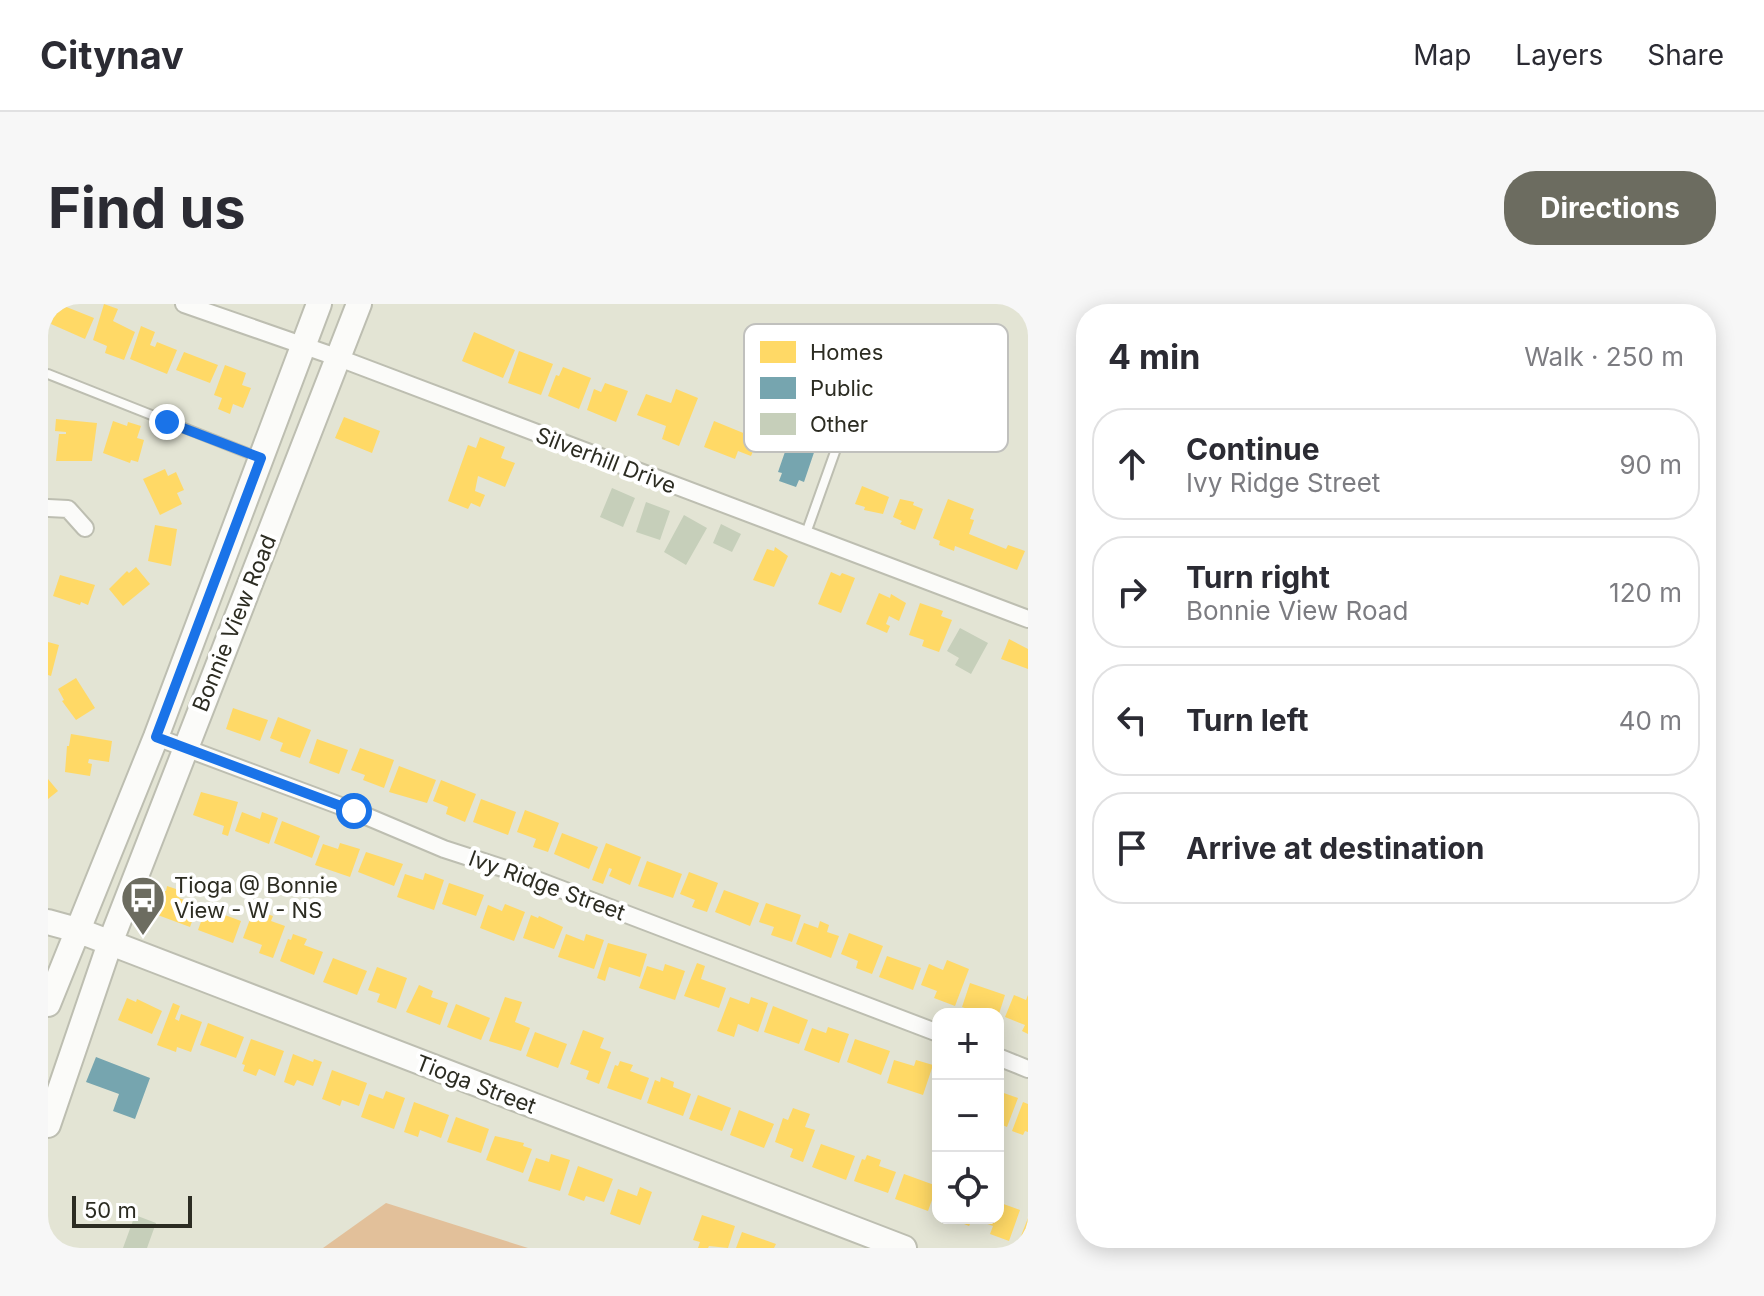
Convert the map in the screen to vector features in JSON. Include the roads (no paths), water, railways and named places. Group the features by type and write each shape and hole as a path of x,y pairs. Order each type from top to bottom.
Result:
{"main road":[{"name":"Bonnie View Road","path":"48,1004 156,737 319,304"},
{"name":"Bonnie View Road","path":"48,1125 110,943 359,304"},
{"name":"Tioga Street","path":"48,922 77,930 904,1248"}],"street":[{"name":"Silverhill Drive","path":"184,304 339,358 1028,619"},
{"path":"48,508 68,509 85,528"},
{"name":"Ivy Ridge Street","path":"156,737 354,811 444,849 521,874 932,1031"},
{"path":"1004,1059 1028,1069"}],"lane":[{"path":"48,374 261,458"},
{"path":"805,536 835,452"}],"place":[{"name":"Tioga @ Bonnie View - W - NS","path":"143,937"}]}
